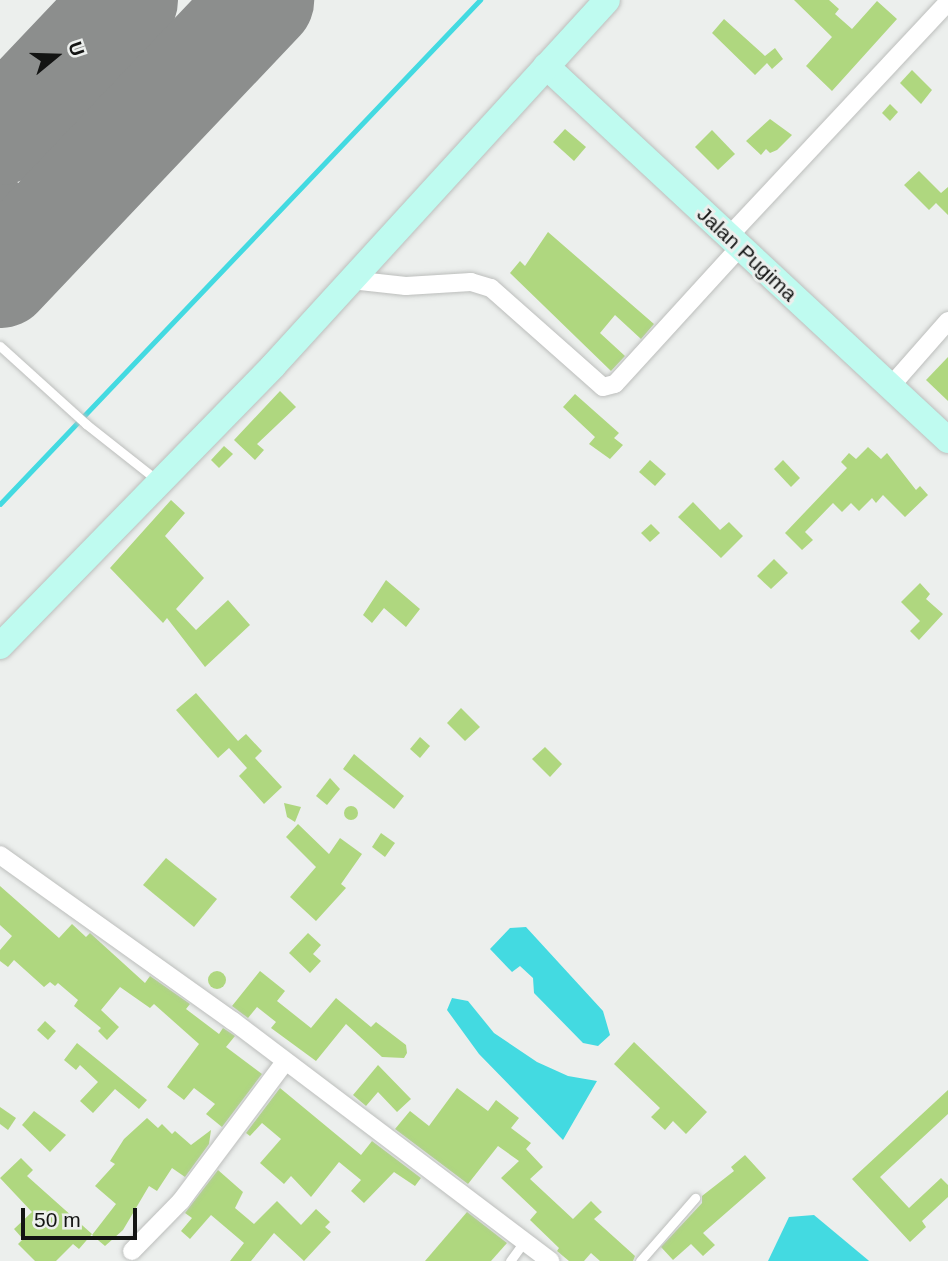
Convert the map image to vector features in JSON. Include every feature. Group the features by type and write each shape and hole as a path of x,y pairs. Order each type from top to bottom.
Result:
{"main road":[{"path":"0,646 161,484 607,0"},
{"name":"Jalan Pugima","path":"547,66 948,440"}],"street":[{"path":"351,280 406,286 471,282 491,288 603,387 623,376 734,242 948,2"},
{"path":"890,387 948,321"},
{"path":"0,855 285,1062 550,1261"},
{"path":"132,1251 181,1201 285,1062"}],"lane":[{"path":"0,346 86,424 161,484"},
{"path":"640,1261 695,1198"},
{"path":"510,1261 524,1242"}],"water":[{"path":"526,927 603,1011 610,1035 598,1046 583,1043 534,993 533,978 520,966 512,972 490,949 510,928"},
{"path":"452,998 468,1001 494,1033 537,1062 568,1076 597,1081 563,1140 479,1054 447,1010"},
{"path":"814,1215 869,1261 768,1261 789,1217"}],"building":[{"path":"794,0 829,0 839,9 835,14 852,29 877,1 897,19 832,91 806,66 832,37"},
{"path":"724,19 765,56 775,48 783,59 772,69 767,63 755,75 712,33"},
{"path":"912,70 932,90 921,104 900,83"},
{"path":"890,104 898,112 890,121 882,113"},
{"path":"770,119 792,135 777,150 770,153 766,149 761,155 746,141"},
{"path":"565,129 586,147 574,161 553,142"},
{"path":"712,130 735,154 718,170 695,147"},
{"path":"919,171 941,193 948,187 948,215 936,203 929,210 904,185"},
{"path":"548,232 654,324 641,339 615,315 600,333 625,356 611,371 510,273 520,261 525,266"},
{"path":"948,357 948,401 926,380"},
{"path":"280,391 296,407 257,444 264,450 255,460 234,440"},
{"path":"575,394 619,433 614,438 623,445 610,459 589,444 595,437 563,407"},
{"path":"224,446 233,454 219,468 211,460"},
{"path":"868,447 881,459 887,453 916,490 920,486 928,495 905,517 883,495 876,503 872,498 859,511 851,503 842,512 833,503 805,532 813,540 802,550 785,533 847,468 841,462 849,453 856,459"},
{"path":"650,460 666,474 655,486 639,472"},
{"path":"783,460 800,478 791,487 774,469"},
{"path":"171,500 185,513 165,536 204,578 176,609 196,630 228,600 250,625 205,667 167,618 163,623 110,568"},
{"path":"693,502 720,530 729,522 743,536 721,558 678,517"},
{"path":"651,524 660,533 650,542 641,533"},
{"path":"774,559 788,573 771,589 757,576"},
{"path":"386,580 420,609 406,627 384,608 372,623 363,615"},
{"path":"920,583 930,594 926,599 943,614 919,640 910,631 920,621 901,602"},
{"path":"196,693 238,741 246,734 262,751 255,758 282,787 264,804 239,776 247,768 229,748 218,758 176,710"},
{"path":"461,708 480,727 465,741 447,723"},
{"path":"420,737 430,746 420,758 410,749"},
{"path":"545,747 562,764 550,777 532,759"},
{"path":"354,754 404,796 394,809 343,769"},
{"path":"330,778 340,789 327,805 316,796"},
{"path":"284,803 301,807 295,822 287,817"},
{"path":"351,806 356,808 356,818 351,820 346,818 344,813 346,808"},
{"path":"298,824 329,854 340,838 362,854 341,884 346,888 316,921 290,897 316,867 286,837"},
{"path":"381,833 395,843 385,857 372,847"},
{"path":"166,858 217,899 194,927 143,885"},
{"path":"0,886 59,938 72,924 86,937 90,933 145,983 150,976 190,1004 186,1009 219,1034 223,1028 235,1036 226,1047 262,1074 222,1127 206,1114 215,1104 194,1088 184,1100 167,1087 199,1044 154,1004 150,1008 120,987 101,1010 119,1027 107,1040 98,1031 101,1028 74,1006 78,1000 58,983 55,986 50,982 44,987 14,960 8,967 0,961 0,950 12,936 0,925"},
{"path":"308,933 321,945 313,954 321,961 310,973 289,953"},
{"path":"217,971 223,974 226,980 223,986 217,989 211,986 208,980 211,974"},
{"path":"260,971 285,991 277,1001 311,1028 336,998 371,1027 376,1022 406,1045 407,1053 404,1058 382,1057 346,1024 316,1061 271,1028 276,1022 257,1007 248,1018 232,1006"},
{"path":"45,1021 56,1031 48,1040 37,1030"},
{"path":"634,1042 707,1112 686,1134 673,1121 665,1130 651,1117 660,1108 614,1064"},
{"path":"77,1043 147,1100 139,1109 115,1089 93,1113 80,1101 98,1082 80,1065 76,1070 64,1060"},
{"path":"378,1065 411,1099 397,1112 378,1092 366,1106 353,1095"},
{"path":"280,1088 361,1155 372,1141 421,1178 415,1186 394,1172 364,1203 351,1191 361,1180 339,1162 311,1197 291,1176 284,1184 260,1163 281,1139 262,1123 250,1136 246,1133"},
{"path":"457,1088 488,1111 496,1100 519,1118 511,1128 531,1143 526,1149 543,1167 530,1179 573,1219 591,1201 602,1212 594,1219 635,1256 633,1261 600,1261 591,1253 584,1261 569,1261 557,1251 559,1248 530,1220 537,1212 501,1178 519,1161 498,1146 468,1184 395,1129 410,1111 429,1126"},
{"path":"948,1090 948,1114 880,1177 909,1208 941,1178 948,1185 948,1197 922,1221 926,1227 910,1242 852,1179"},
{"path":"0,1107 16,1118 8,1130 0,1124"},
{"path":"34,1111 66,1135 50,1152 22,1125"},
{"path":"147,1118 158,1128 162,1124 172,1134 175,1131 191,1145 211,1130 209,1144 185,1177 172,1168 157,1191 149,1186 123,1230 105,1246 92,1235 116,1204 95,1186 115,1164 110,1161 124,1139"},
{"path":"745,1155 766,1178 703,1233 715,1245 703,1256 691,1244 673,1260 661,1247 702,1203 702,1196 734,1171 731,1167"},
{"path":"21,1158 33,1170 27,1176 92,1234 79,1249 73,1244 56,1261 35,1261 18,1244 23,1239 14,1229 32,1212 0,1178"},
{"path":"218,1170 243,1192 235,1208 254,1224 277,1201 301,1225 316,1209 330,1222 325,1227 331,1232 304,1261 274,1233 251,1261 230,1261 244,1243 211,1215 190,1239 181,1231 192,1218 185,1213"},
{"path":"467,1212 507,1243 491,1261 425,1261"}],"waterway":[{"path":"0,504 480,0"}],"taxiway":[{"path":"0,196 4,198"}],"runway":[{"path":"0,133 126,0"},
{"path":"0,276 262,0"}]}
